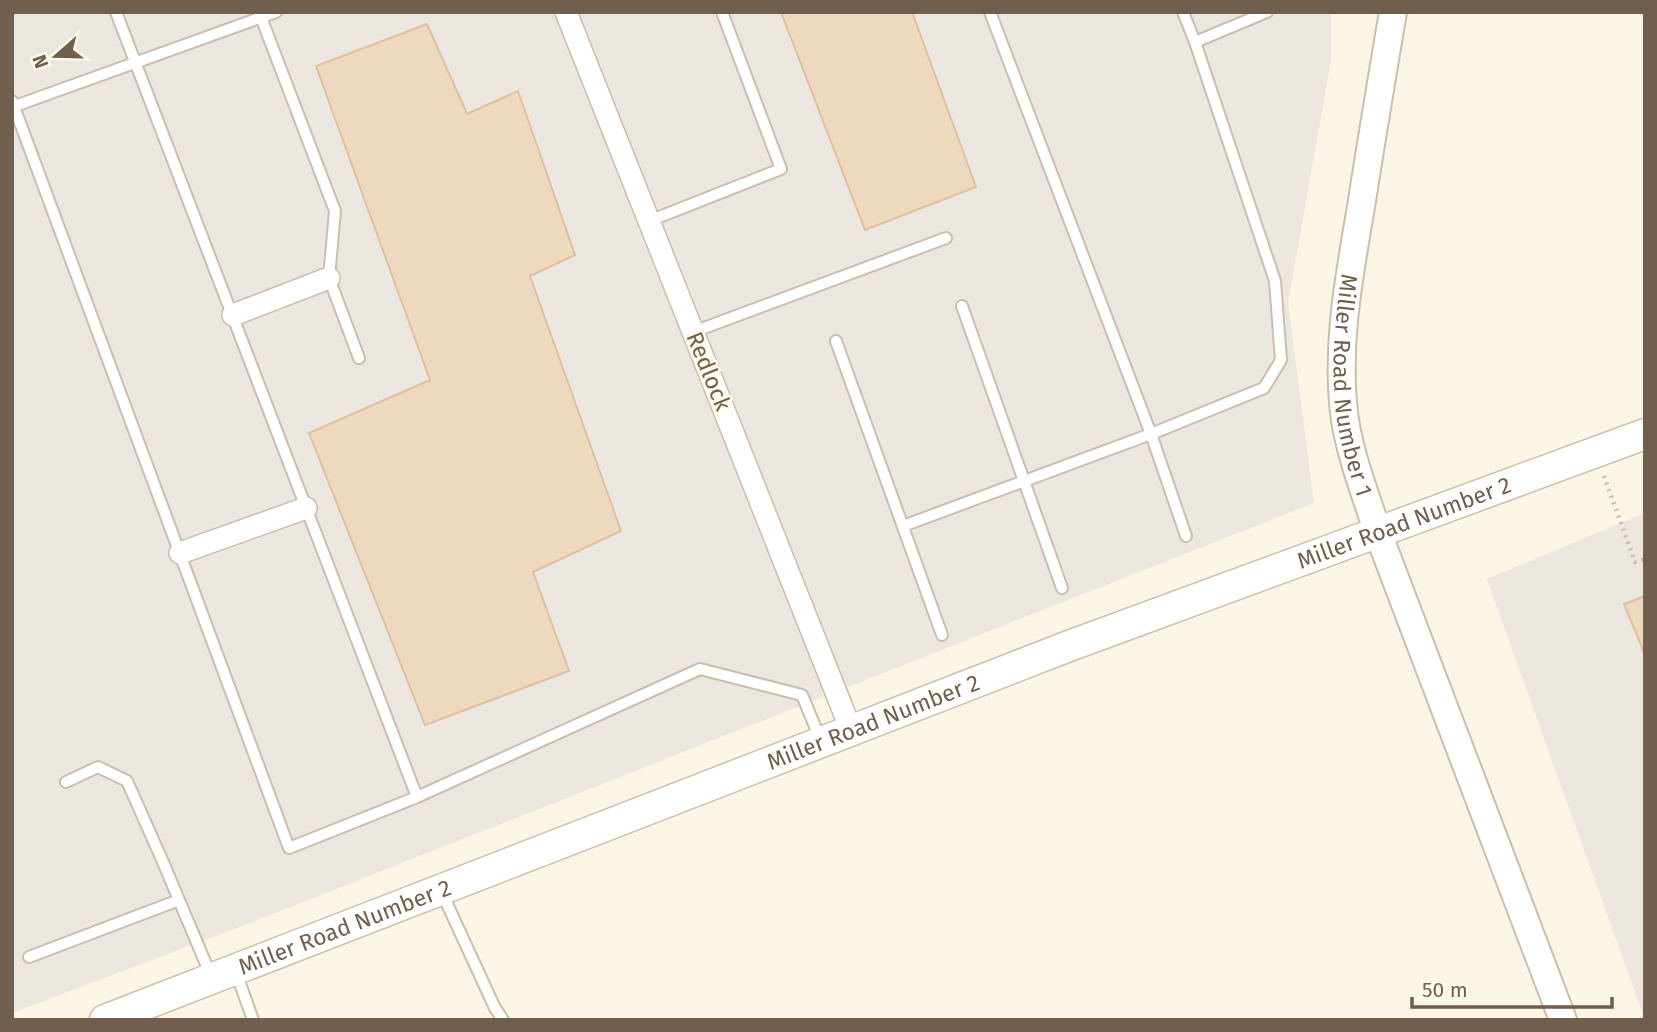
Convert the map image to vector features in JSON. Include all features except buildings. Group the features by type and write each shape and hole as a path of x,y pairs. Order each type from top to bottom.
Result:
{"main road":[{"name":"Miller Road Number 2","path":"105,1020 1069,646 1645,434"}],"street":[{"name":"Redlock","path":"566,12 851,730"},
{"name":"Miller Road Number 1","path":"1393,12 1350,274 1343,333 1342,382 1345,421 1378,533 1563,1020"},
{"path":"233,315 329,278"},
{"path":"180,553 306,508"}],"lane":[{"path":"116,12 417,797"},
{"path":"276,12 260,15 136,63 13,104 289,848 417,797 700,669 802,695 821,741"},
{"path":"649,221 780,169 722,12"},
{"path":"990,12 1152,434 1186,536"},
{"path":"903,526 1152,434 1264,388 1281,360 1275,281 1183,12"},
{"path":"1195,42 1267,12"},
{"path":"260,15 335,211 329,278 359,358"},
{"path":"693,332 946,238"},
{"path":"962,306 1062,587"},
{"path":"836,341 942,635"},
{"path":"66,782 99,767 127,781 179,900 253,1020"},
{"path":"440,889 495,1009 503,1020"},
{"path":"29,957 179,900"}],"path":[{"path":"1595,453 1635,562 1645,559"}],"shaded area":[{"path":"12,12 1331,12 1331,60 1288,303 1314,503 255,921 12,1013"},
{"path":"1645,513 1645,1020 1487,579"}]}
